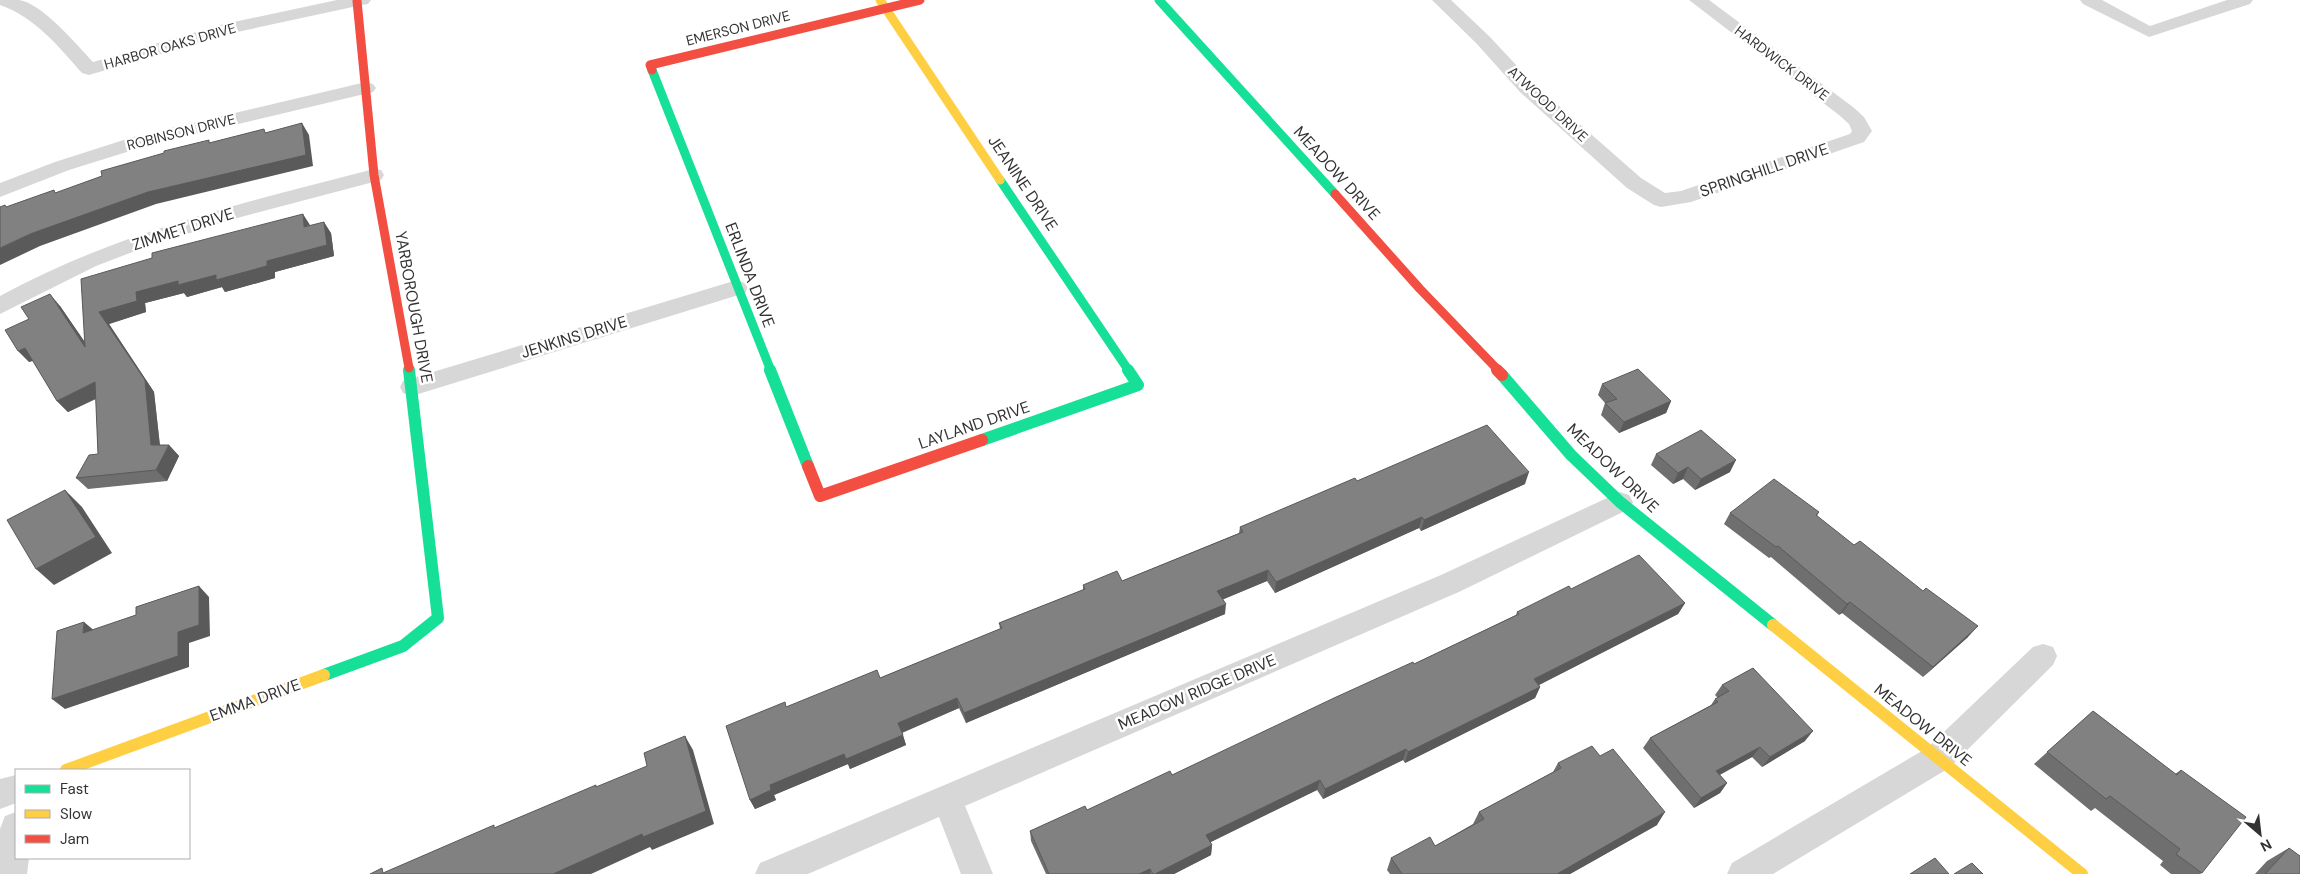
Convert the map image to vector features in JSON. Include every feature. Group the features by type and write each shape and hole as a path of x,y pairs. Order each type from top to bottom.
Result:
{"street":[{"name":"HARBOR OAKS DRIVE","path":"3,0 14,3 53,30 89,69 224,29 360,0"},
{"name":"YARBOROUGH DRIVE","path":"360,0 374,175 412,387 438,618"},
{"name":"EMERSON DRIVE","path":"650,65 883,4 920,0"},
{"name":"MEADOW DRIVE","path":"1159,0 1420,289 1521,394 1571,455 1620,502 2082,874"},
{"name":"ATWOOD DRIVE","path":"1441,0 1483,40 1527,88 1634,183 1662,200"},
{"name":"HARDWICK DRIVE","path":"1698,0 1846,111 1857,121 1862,131"},
{"path":"2089,0 2150,32 2244,0"},
{"name":"JEANINE DRIVE","path":"883,4 1138,385"},
{"name":"ERLINDA DRIVE","path":"650,65 820,496"},
{"name":"ROBINSON DRIVE","path":"0,190 62,166 140,141 366,88"},
{"name":"SPRINGHILL DRIVE","path":"1662,200 1684,197 1857,138 1862,131"},
{"name":"ZIMMET DRIVE","path":"0,306 36,284 117,250 194,222 374,175"},
{"name":"JENKINS DRIVE","path":"412,387 737,288"},
{"name":"LAYLAND DRIVE","path":"820,496 1138,385"},
{"name":"MEADOW RIDGE DRIVE","path":"771,874 1451,582 1620,502"},
{"name":"EMMA DRIVE","path":"69,769 403,646 438,618"},
{"path":"1743,874 1938,758 2043,656"},
{"path":"0,794 15,789"},
{"path":"947,799 977,874"},
{"path":"11,874 15,836"}],"building":[{"path":"302,123 306,155 148,192 30,234 0,248 0,207 5,205 6,207 54,190 55,193 102,176 101,171 164,153 164,151 209,140 209,143 264,129 265,133"},
{"path":"303,214 304,227 324,222 327,245 267,261 267,266 216,280 216,275 178,285 178,281 136,292 137,301 99,312 145,380 151,445 169,445 156,470 76,478 89,455 98,454 95,382 57,401 25,348 18,351 5,330 29,319 21,307 50,294 85,347 81,279 152,258 152,253"},
{"path":"1638,369 1671,401 1624,422 1605,403 1617,399 1602,384"},
{"path":"1487,425 1529,472 1424,520 1422,517 1276,582 1268,570 1217,591 1226,604 964,713 957,698 898,723 903,735 846,759 844,754 770,785 771,790 750,800 726,726 785,702 786,707 877,670 880,678 1002,628 999,623 1085,589 1083,585 1117,571 1122,581 1243,532 1240,527 1355,478 1357,481"},
{"path":"1701,430 1736,460 1701,479 1688,467 1678,473 1656,454"},
{"path":"1774,479 1819,512 1816,515 1854,545 1860,541 1923,591 1926,588 1978,626 1933,667 1850,602 1847,604 1778,546 1776,547 1730,513"},
{"path":"65,490 96,537 36,569 7,520"},
{"path":"1639,555 1685,603 1534,679 1540,687 1408,752 1406,749 1325,789 1320,780 1206,835 1212,845 1155,874 1150,869 1139,874 1049,874 1030,831 1085,806 1087,810 1170,771 1172,775 1334,698 1413,662 1414,664 1519,614 1517,612 1569,586 1571,589"},
{"path":"199,586 199,625 178,632 178,656 52,699 57,631 84,622 83,633 136,615 136,607"},
{"path":"1753,668 1813,731 1770,757 1760,747 1716,771 1727,783 1701,798 1650,738 1718,702 1715,699 1729,691 1722,685"},
{"path":"2093,711 2177,775 2181,770 2246,817 2202,873 2176,854 2180,849 2110,796 2106,799 2047,752"},
{"path":"685,736 706,811 643,837 642,834 553,874 370,874 382,868 383,873 494,825 494,828 596,785 596,787 647,766 644,753"},
{"path":"1592,746 1600,756 1613,749 1665,812 1557,874 1402,874 1391,858 1430,837 1435,846 1484,819 1479,812 1561,768 1558,763"},
{"path":"2289,848 2300,856 2300,874 2265,874"},
{"path":"1935,858 1949,874 1910,874"},
{"path":"1972,863 1983,874 1954,874"}],"traffic: fast":[{"path":"1159,0 1335,194"},
{"path":"652,70 808,466"},
{"path":"982,440 1138,385 1000,180"},
{"path":"324,675 403,646 438,618 409,368"},
{"path":"1502,375 1571,455 1620,502 1773,625"}],"traffic: slow":[{"path":"880,0 1000,180"},
{"path":"1773,625 2082,874"},
{"path":"69,769 324,675"}],"traffic: jam":[{"path":"652,70 650,65 920,0"},
{"path":"357,1 374,175 409,368"},
{"path":"1335,194 1420,289 1502,375"},
{"path":"808,466 820,496 982,440"}]}
